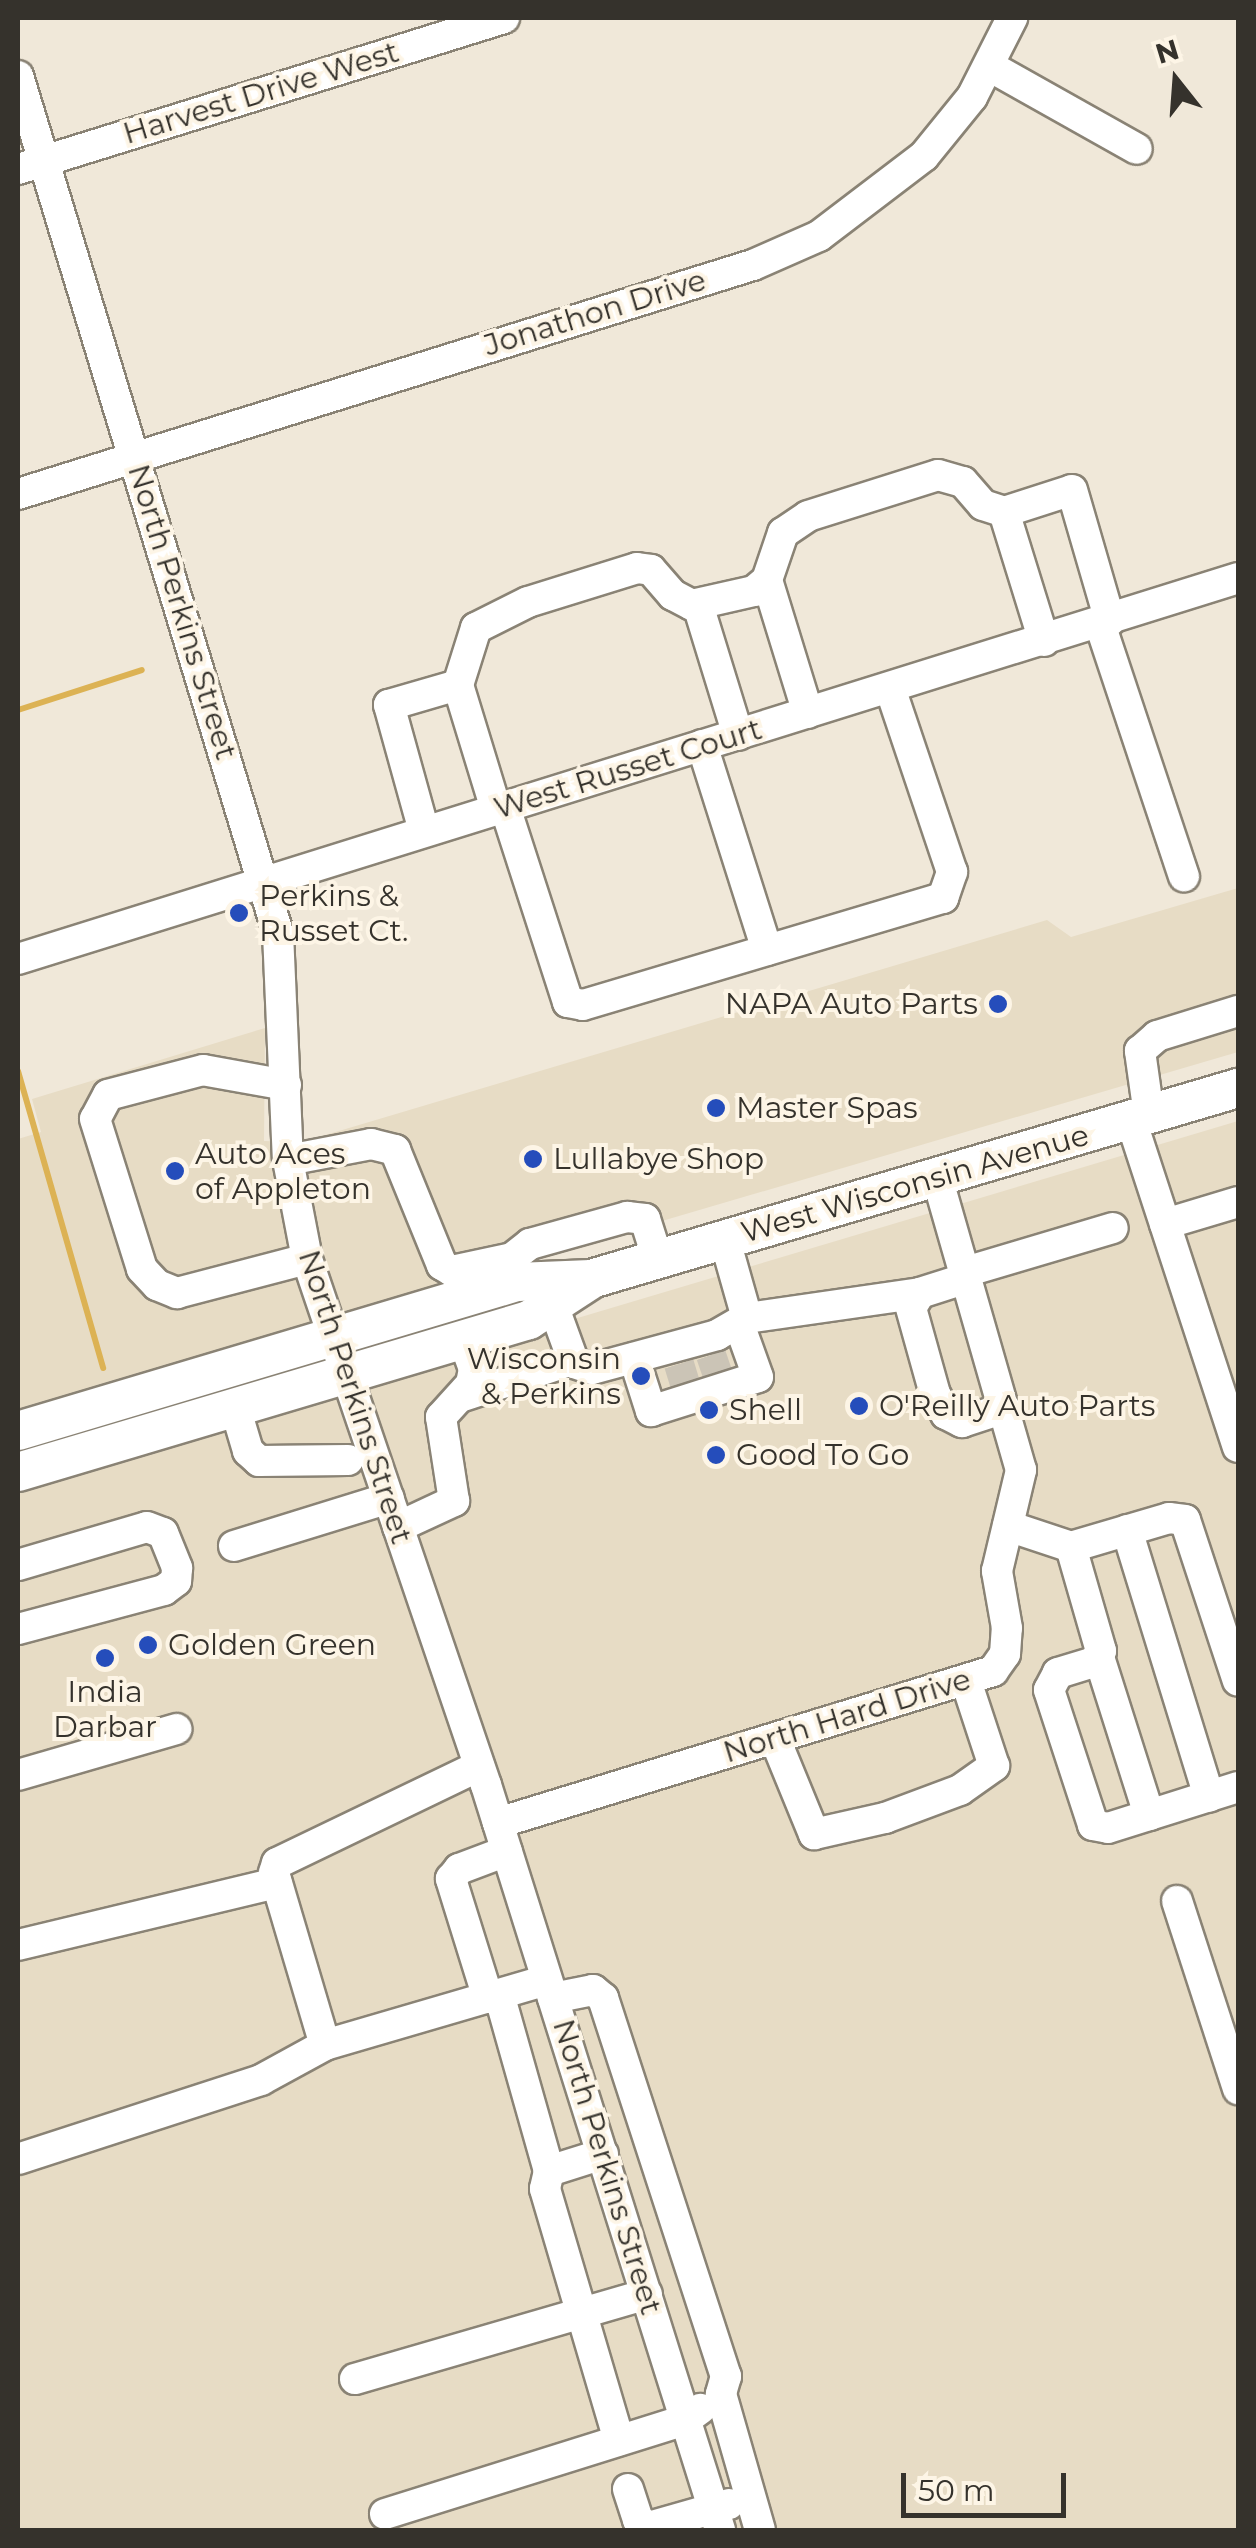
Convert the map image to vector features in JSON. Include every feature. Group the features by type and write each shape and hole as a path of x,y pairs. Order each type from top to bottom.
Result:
{"main road":[{"name":"West Wisconsin Avenue","path":"18,1431 531,1281 592,1279 1238,1088"},
{"name":"West Wisconsin Avenue","path":"18,1472 529,1320 531,1281"}],"street":[{"name":"Harvest Drive West","path":"31,164 504,18"},
{"name":"Jonathon Drive","path":"18,494 786,251 857,213 924,156 991,67 1012,18"},
{"path":"991,67 1137,148"},
{"name":"North Perkins Street","path":"18,76 31,164 136,457 265,884 282,960 288,1160 307,1259 346,1374 360,1456 393,1513 479,1766 716,2520"},
{"path":"890,688 952,872 943,898 583,1005 568,1002 458,685 476,628 528,602 637,568 651,570 673,595 698,606 754,591 767,580 783,533 808,516 938,476 964,482 983,504 1004,512 1072,490 1105,622 1184,876"},
{"path":"1004,512 1044,641"},
{"name":"West Russet Court","path":"18,958 1238,578"},
{"path":"767,580 808,712"},
{"path":"698,606 738,735"},
{"path":"424,831 389,705 458,685"},
{"path":"702,746 766,950"},
{"path":"1238,1011 1157,1036 1140,1051 1140,1118 1165,1224 1238,1447"},
{"path":"286,1085 203,1070 108,1095 95,1119 142,1269 158,1285 176,1293 307,1259"},
{"path":"288,1160 371,1144 395,1150 442,1265 452,1270 531,1281"},
{"name":"North Hard Drive","path":"493,1996 452,1880 459,1869 502,1837 775,1739 966,1681 993,1671 1004,1654 1007,1628 997,1571 1021,1470 937,1178"},
{"path":"1165,1224 1238,1202"},
{"path":"658,1260 644,1218 627,1216 546,1240 531,1281 572,1360 592,1369 634,1358 682,1373 714,1364 758,1377 726,1240"},
{"path":"634,1358 651,1411 682,1373 714,1364 743,1321 920,1293 1112,1228"},
{"path":"920,1293 911,1308 946,1414 962,1422 1005,1408"},
{"path":"234,1546 348,1511 393,1513 454,1501 441,1417 462,1396 474,1369 463,1340"},
{"path":"462,1396 572,1360"},
{"path":"235,1407 248,1450 260,1461 309,1455 360,1456"},
{"path":"348,1511 340,1478 360,1456"},
{"path":"1008,1526 1070,1546 1178,1516 1186,1520 1238,1681"},
{"path":"18,1565 147,1527 163,1533 177,1568 176,1581 164,1590 18,1630"},
{"path":"1127,1530 1209,1797"},
{"path":"1070,1546 1101,1644 1099,1657 1149,1815"},
{"path":"1099,1657 1058,1673 1049,1684 1089,1819 1100,1829 1238,1788"},
{"path":"775,1739 814,1834 885,1818 960,1790 994,1766 966,1681"},
{"path":"18,1775 176,1728"},
{"path":"326,2045 277,1883 277,1863 479,1766"},
{"path":"18,1945 277,1883"},
{"path":"1178,1901 1238,2089"},
{"path":"18,2158 260,2080 326,2045 493,1996 550,1989 594,1990 604,1998 726,2376 721,2394 760,2530"},
{"path":"493,1996 549,2171 545,2189 619,2440"},
{"path":"588,2108 633,2094"},
{"path":"549,2171 603,2154"},
{"path":"630,2238 676,2223"},
{"path":"355,2379 647,2294"},
{"path":"385,2514 685,2420 721,2394"},
{"path":"628,2489 638,2520 649,2527 716,2520 751,2498"}],"shaded area":[{"path":"1238,888 1238,1052 18,1410 18,1139 41,1132 32,1099 265,1028 264,1141 302,1142 1047,920 1071,937"},
{"path":"1238,1121 1238,2530 18,2530 18,1485"}],"waterway":[{"path":"18,710 142,670"},
{"path":"18,1071 103,1368"}],"tunnel":[{"path":"711,1355 718,1375"},
{"path":"679,1364 685,1384"}],"place":[{"name":"Perkins & Russet Ct.","path":"239,913"},
{"name":"NAPA Auto Parts","path":"998,1004"},
{"name":"Master Spas","path":"716,1108"},
{"name":"Lullabye Shop","path":"533,1159"},
{"name":"Auto Aces of Appleton","path":"175,1171"},
{"name":"Wisconsin & Perkins","path":"641,1376"},
{"name":"O'Reilly Auto Parts","path":"859,1406"},
{"name":"Shell","path":"709,1410"},
{"name":"Good To Go","path":"716,1455"},
{"name":"Golden Green","path":"148,1645"},
{"name":"India Darbar","path":"105,1658"}]}
